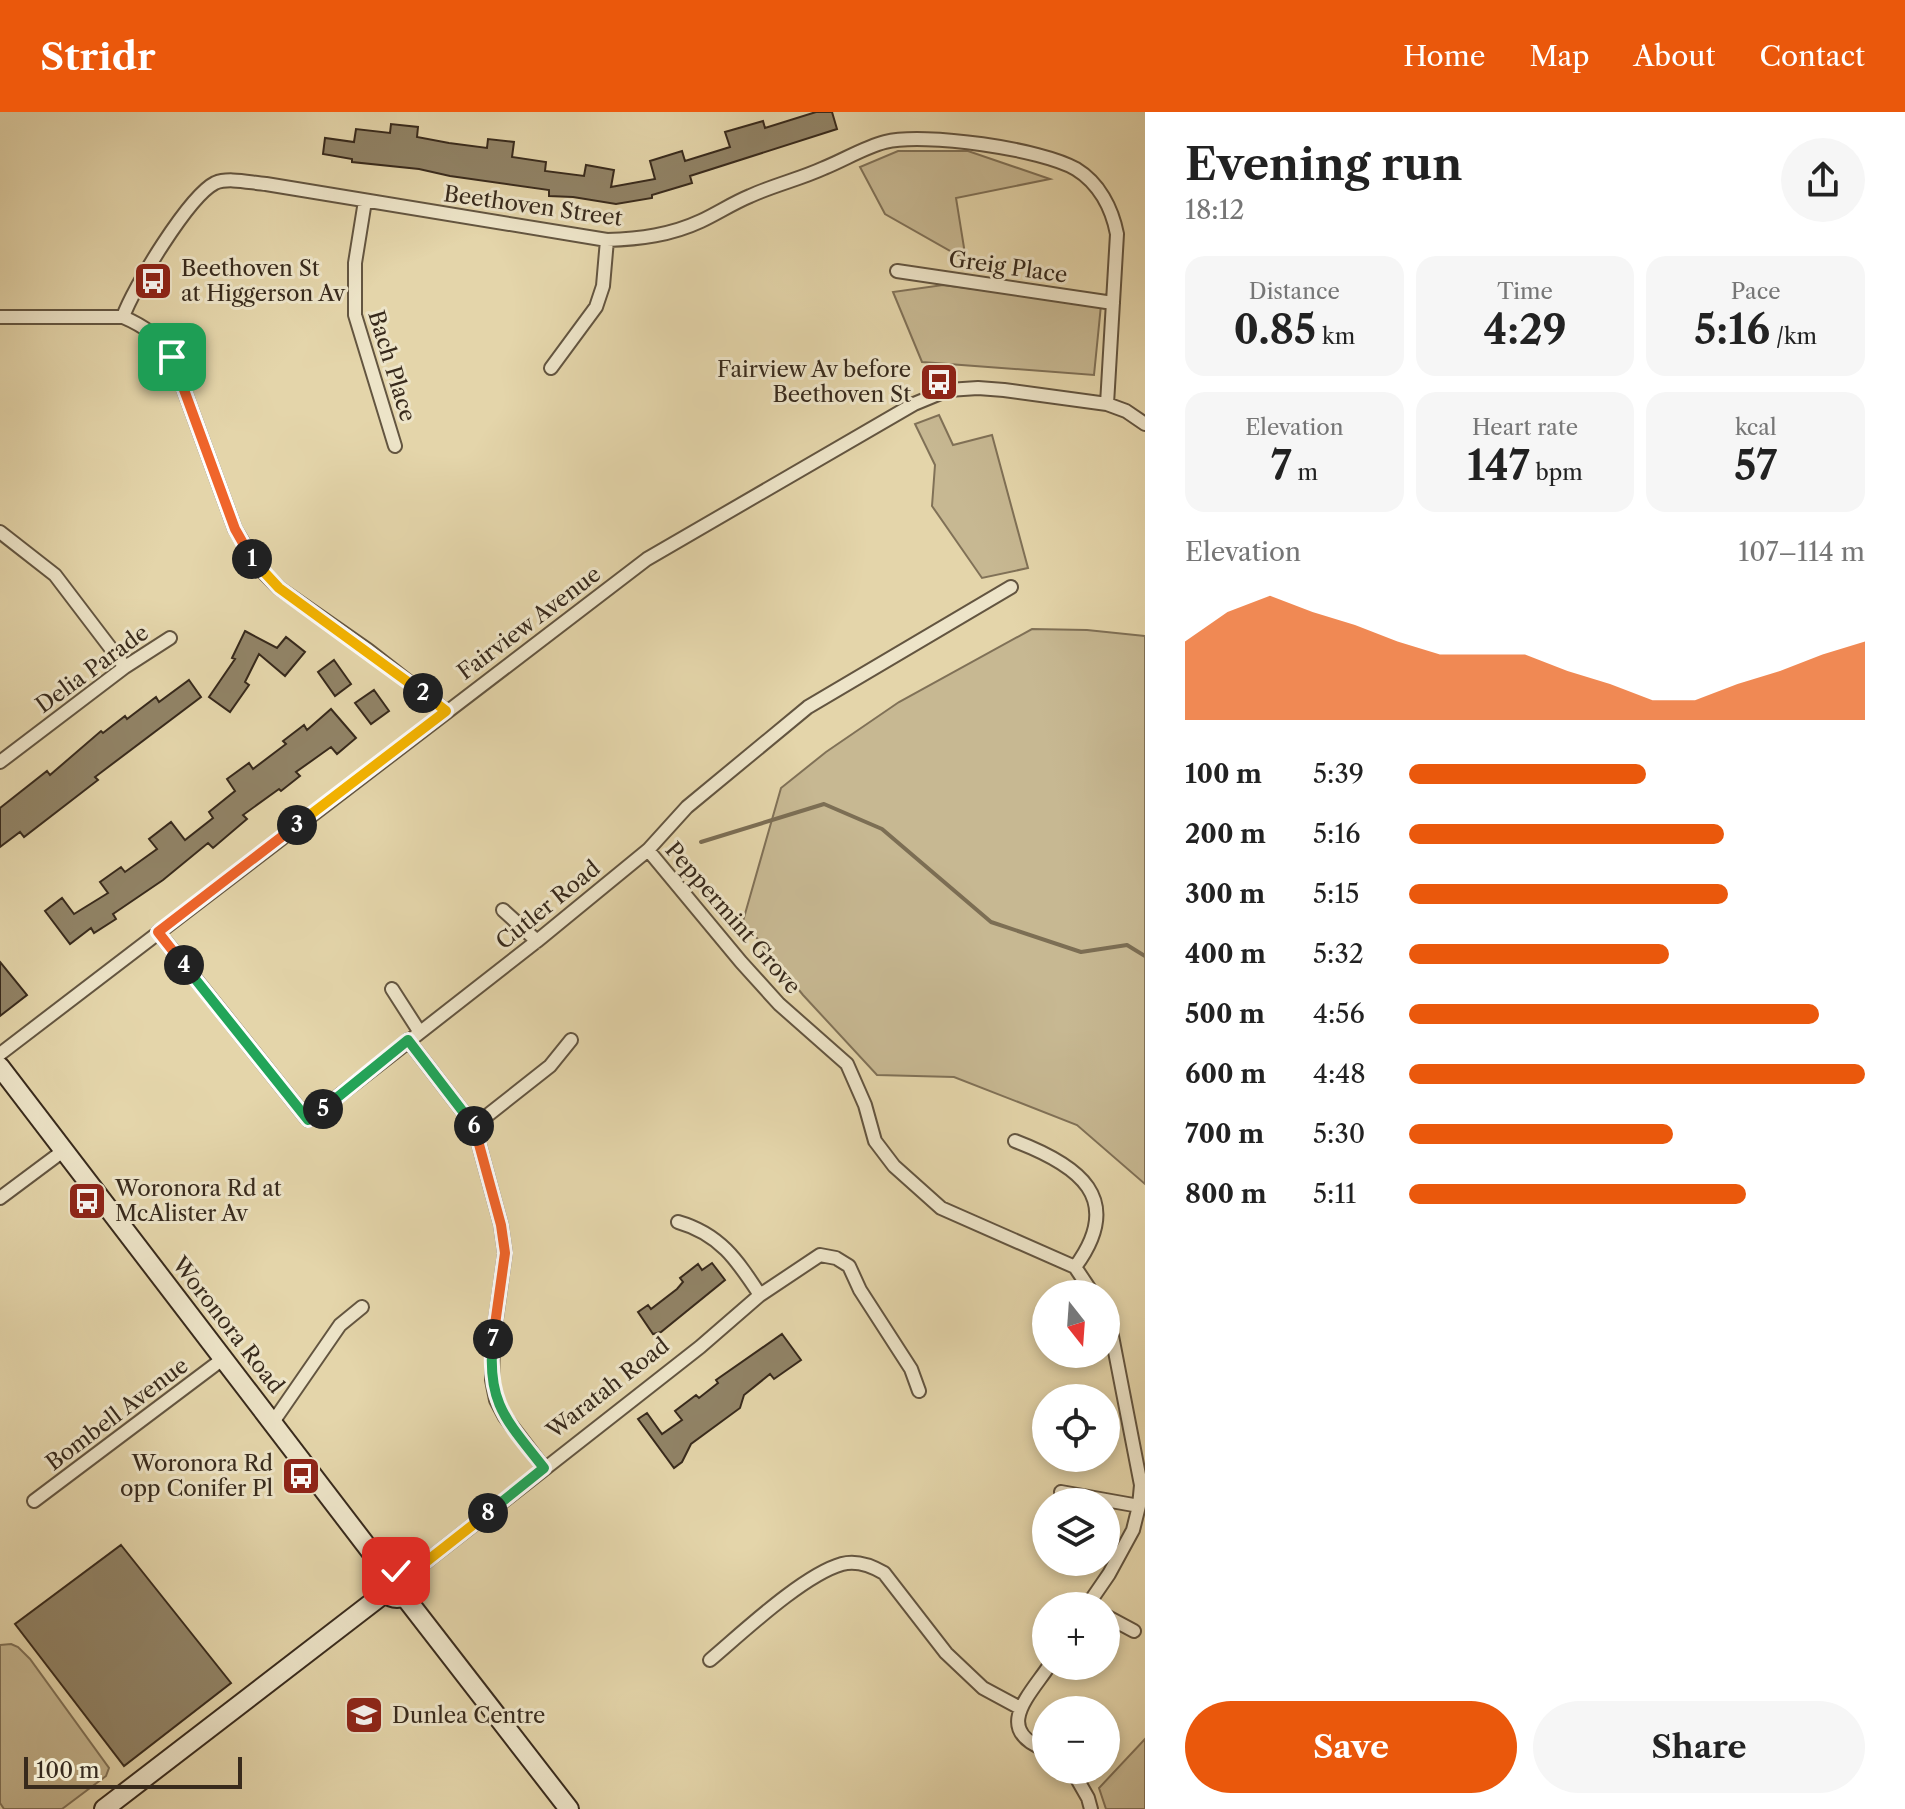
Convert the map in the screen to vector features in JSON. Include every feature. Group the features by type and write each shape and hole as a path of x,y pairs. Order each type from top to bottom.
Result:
{"street":[{"name":"Beethoven Street","path":"123,317 139,280 160,247 201,196 216,183 266,184 607,240 633,240 677,230 750,196 883,143 907,139 935,140 1059,161 1078,170 1095,185 1110,209 1117,234 1107,404"},
{"name":"Bach Place","path":"365,201 355,263 355,315 395,446"},
{"path":"551,368 596,307 603,286 607,240"},
{"name":"Greig Place","path":"897,271 1113,303"},
{"path":"0,317 123,317 153,334 172,357 235,529 257,566 279,588 368,650 446,711"},
{"name":"Fairview Avenue","path":"0,1054 647,559 936,394 978,388 1107,404 1126,411 1145,424"},
{"path":"0,532 55,575 125,667"},
{"name":"Cutler Road","path":"158,932 308,1120 648,850 687,807 808,707 1011,587"},
{"name":"Delia Parade","path":"0,762 125,667 170,638"},
{"name":"Peppermint Grove","path":"648,850 779,1004 847,1064 865,1105 875,1141 894,1166 941,1208 1075,1267"},
{"path":"503,910 537,941"},
{"path":"392,989 419,1031"},
{"path":"408,1040 474,1126 498,1212 505,1253 493,1340 492,1380 496,1400 505,1417 544,1468"},
{"path":"474,1126 550,1066 571,1040"},
{"name":"Woronora Road","path":"0,1067 273,1422 393,1587 569,1809"},
{"path":"1015,1141 1075,1170 1094,1196 1096,1225 1087,1251 1075,1267 1084,1280"},
{"path":"0,1198 63,1151"},
{"path":"678,1222 701,1229 734,1256 760,1295"},
{"name":"Waratah Road","path":"408,1576 700,1347 760,1295 820,1255 836,1258 849,1266 860,1290 911,1369 919,1391"},
{"path":"273,1422 340,1325 362,1307"},
{"name":"Bombell Avenue","path":"34,1501 224,1358"},
{"path":"1097,1592 1133,1530 1141,1485 1118,1368"},
{"path":"1120,1503 1139,1506"},
{"path":"710,1660 782,1600 825,1572 843,1564 856,1563 872,1566 884,1573 946,1653 983,1688 1020,1708"},
{"path":"104,1809 393,1587 410,1589 408,1576"},
{"path":"1120,1624 1134,1631"},
{"path":"1032,1745 1022,1737 1017,1719 1020,1708 1039,1680"},
{"path":"1080,1784 1091,1809"}],"shaded area":[{"path":"898,151 968,151 1050,179 956,198 966,260 885,214 860,167"},
{"path":"943,285 1101,305 1094,375 922,362 893,292"},
{"path":"939,415 953,445 992,435 1028,568 982,578 932,506 935,465 915,424"},
{"path":"1032,629 1087,630 1145,636 1145,1184 1077,1125 954,1077 877,1075 803,995 743,921 781,788 826,752 899,702"},
{"path":"11,1644 30,1659 109,1768 106,1776 62,1809 4,1809 0,1803 0,1645"},
{"path":"1145,1739 1145,1809 1106,1809 1099,1788 1103,1784 1120,1784 1120,1766"}],"building":[{"path":"816,112 832,112 837,129 690,176 692,183 652,195 652,198 616,204 549,196 549,190 419,169 352,162 352,159 323,154 325,138 354,142 356,129 390,133 391,124 418,127 417,137 449,143 487,148 488,139 514,142 512,157 546,162 545,171 584,176 586,165 614,170 611,187 655,179 650,161 682,151 685,161 730,147 725,132 763,121 765,128"},
{"path":"245,631 277,648 286,637 305,652 285,676 259,654 245,682 249,685 230,712 209,697 235,659 232,658"},
{"path":"334,660 351,684 335,696 318,672"},
{"path":"189,680 201,697 95,777 98,780 24,837 20,832 0,847 0,808 47,771 50,775 101,731 103,733 125,716 127,719 156,697 159,702"},
{"path":"374,690 389,711 371,724 355,703"},
{"path":"331,709 356,738 337,754 331,747 296,772 300,776 243,815 247,819 213,848 208,843 163,880 113,914 116,919 94,933 91,928 70,944 45,911 62,898 74,914 108,893 100,882 121,867 125,872 157,849 149,839 171,822 185,840 213,818 209,812 235,791 227,779 249,763 253,769 286,744 283,741 304,725 307,730"},
{"path":"0,962 27,995 0,1016"},
{"path":"712,1263 725,1280 661,1332 653,1334 638,1312 648,1305 651,1309 677,1289 683,1282 680,1278 698,1264 702,1270"},
{"path":"782,1334 801,1360 774,1379 770,1374 744,1395 740,1408 691,1444 682,1462 674,1468 638,1419 647,1413 662,1434 682,1420 675,1411 696,1395 699,1398 718,1383 716,1380"},
{"path":"121,1545 231,1683 124,1766 15,1624"}],"waterway":[{"path":"701,842 824,804 882,829 991,922 1081,952 1127,945 1145,956"}],"place":[{"name":"Beethoven St at Higgerson Av","path":"153,281"},
{"name":"Fairview Av before Beethoven St","path":"939,382"},
{"name":"Woronora Rd at McAlister Av","path":"87,1201"},
{"name":"Woronora Rd opp Conifer Pl","path":"301,1476"},
{"name":"Dunlea Centre","path":"364,1715"}],"route":[{"path":"172,357 235,529 257,566 279,588 368,650 446,711 158,932 308,1120 408,1040 474,1126 501,1225 505,1253 490,1365 496,1400 505,1417 544,1468 408,1576 396,1571"}]}
